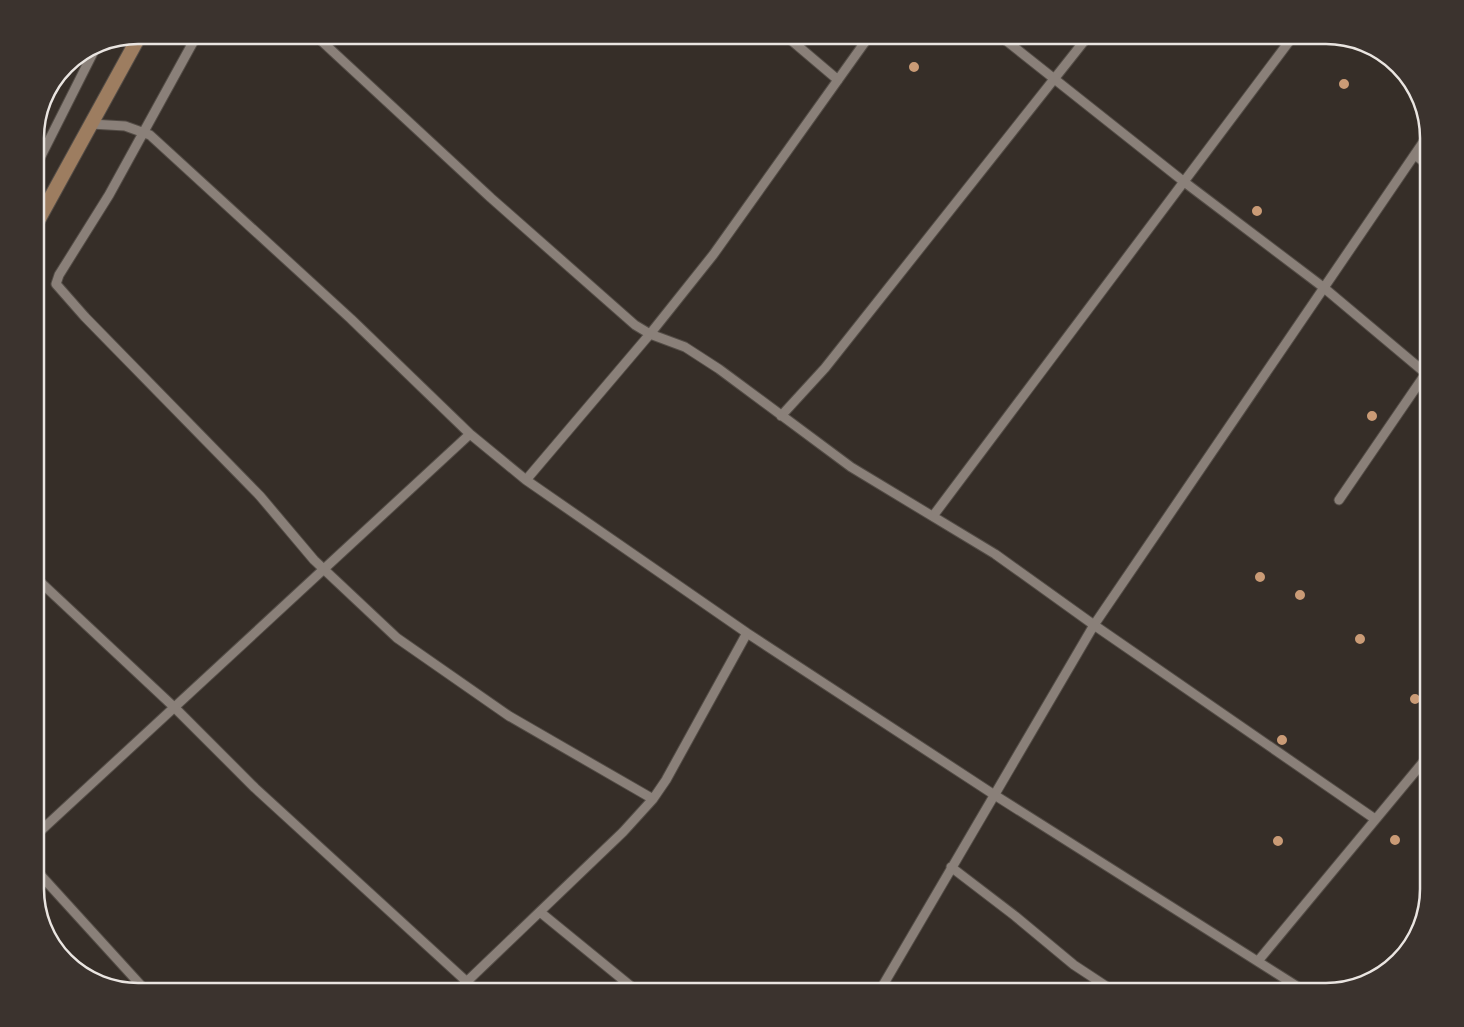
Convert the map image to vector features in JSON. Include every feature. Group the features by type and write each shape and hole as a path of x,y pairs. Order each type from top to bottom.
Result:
{"street":[{"path":"44,210 135,44"},
{"path":"192,44 109,196 59,275 56,284 85,317 260,496 304,550 397,638 424,659 509,716 652,799"},
{"path":"325,44 499,204 635,325 650,334 669,339 699,356 851,467 995,554 1094,625 1375,819"},
{"path":"796,44 838,80"},
{"path":"526,480 650,334 713,255 864,44"},
{"path":"1010,44 1183,182 1323,287 1420,368"},
{"path":"781,416 825,368 1082,44"},
{"path":"933,516 1287,44"},
{"path":"44,150 92,56"},
{"path":"91,124 125,126 143,131 351,319 470,434 526,480 747,633 993,794 1292,983"},
{"path":"884,983 993,794 1094,625 1420,147"},
{"path":"1415,155 1420,159"},
{"path":"1339,500 1420,384"},
{"path":"44,828 470,434"},
{"path":"44,585 175,708 255,788 467,981 623,832 652,799 666,780 747,633"},
{"path":"1258,961 1420,765"},
{"path":"951,867 1015,916 1074,966 1101,983"},
{"path":"44,879 139,983"},
{"path":"540,912 627,983"}],"building":[{"path":"912,62 916,62 919,67 918,71 912,72 909,69 909,65"},
{"path":"1342,79 1346,79 1349,84 1348,88 1342,89 1339,86 1339,82"},
{"path":"1255,206 1259,206 1262,211 1261,215 1255,216 1252,213 1252,209"},
{"path":"1370,411 1374,411 1377,416 1376,420 1370,421 1367,418 1367,414"},
{"path":"1258,572 1262,572 1265,577 1264,581 1258,582 1255,579 1255,575"},
{"path":"1298,590 1302,590 1305,595 1304,599 1298,600 1295,597 1295,593"},
{"path":"1358,634 1362,634 1365,639 1364,643 1358,644 1355,641 1355,637"},
{"path":"1413,694 1417,694 1420,699 1419,703 1413,704 1410,701 1410,697"},
{"path":"1280,735 1284,735 1287,740 1286,744 1280,745 1277,742 1277,738"},
{"path":"1393,835 1397,835 1400,840 1399,844 1393,845 1390,842 1390,838"},
{"path":"1276,836 1280,836 1283,841 1282,845 1276,846 1273,843 1273,839"}]}
